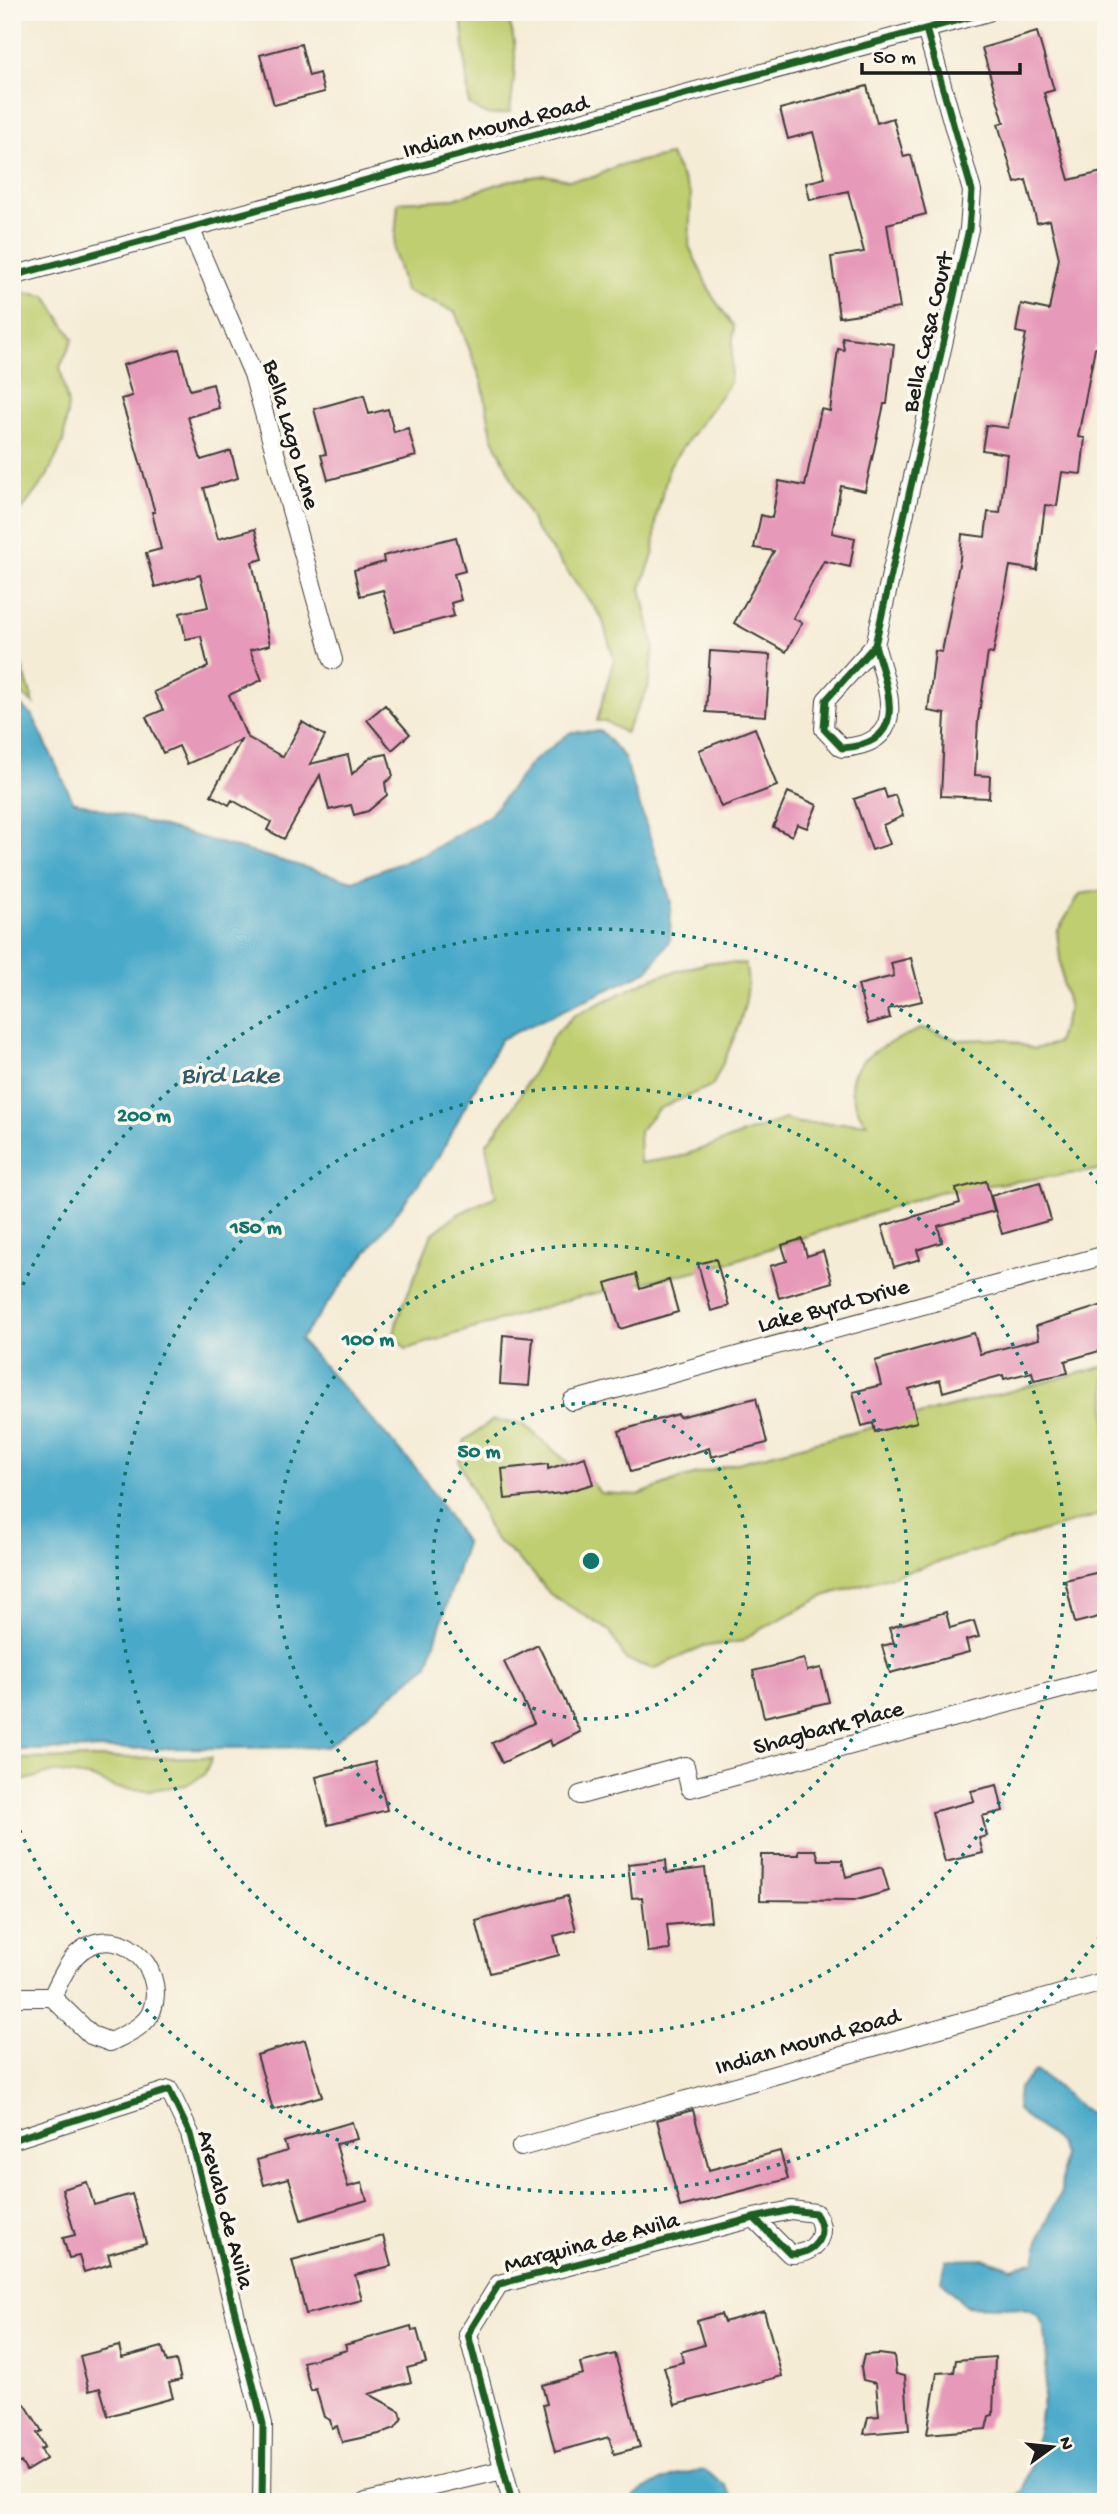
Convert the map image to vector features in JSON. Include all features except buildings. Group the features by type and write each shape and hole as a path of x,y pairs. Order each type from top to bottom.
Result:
{"street":[{"name":"Indian Mound Road","path":"12,276 988,12"},
{"name":"Bella Casa Court","path":"875,645 826,700 824,729 842,748 867,747 884,733 888,716 888,693 875,645 969,229 972,191 926,29"},
{"name":"Bella Lago Lane","path":"190,228 253,374 333,660"},
{"name":"Lake Byrd Drive","path":"572,1401 1106,1255"},
{"name":"Shagbark Place","path":"580,1795 685,1766 690,1788 1106,1676"},
{"path":"12,1997 52,1997 91,2035 110,2042 136,2029 152,2010 154,1979 138,1953 119,1940 99,1942 77,1955 52,1997"},
{"name":"Indian Mound Road","path":"521,2147 1106,1980"},
{"name":"Arevalo de Avila","path":"12,2140 169,2090 190,2134 263,2424 262,2502"},
{"name":"Marquina de Avila","path":"512,2502 468,2334 499,2284 754,2218"},
{"path":"366,2502 503,2470"}],"green space":[{"path":"461,12 505,12 515,49 510,112 488,114 469,104"},
{"path":"670,155 691,195 689,246 712,296 734,326 730,383 670,465 656,518 654,552 641,588 654,647 648,688 625,733 605,721 597,721 614,659 602,618 535,528 492,436 482,382 455,312 405,291 394,251 398,202 454,199 507,181 546,175 568,180 594,177 617,166"},
{"path":"12,291 46,296 73,339 60,367 68,405 63,443 47,476 12,523"},
{"path":"12,636 34,704 12,686"},
{"path":"1106,890 1106,1169 938,1192 718,1266 574,1298 406,1349 394,1336 397,1320 432,1234 456,1215 496,1196 486,1145 513,1108 554,1035 573,1016 655,977 711,962 745,964 747,994 744,1010 713,1085 658,1109 639,1131 640,1163 679,1157 785,1119 798,1123 867,1123 854,1100 851,1086 854,1073 872,1053 923,1028 957,1040 1004,1039 1034,1049 1057,1043 1069,1008 1063,985 1057,932 1080,894"},
{"path":"1106,1366 1106,1513 824,1596 743,1641 701,1647 654,1669 626,1660 610,1631 550,1594 531,1571 492,1536 459,1461 465,1440 493,1420 523,1424 566,1461 576,1479 593,1483 600,1493 638,1495 683,1478"},
{"path":"212,1757 204,1775 186,1785 150,1790 116,1788 93,1778 54,1772 12,1784 12,1759"}],"water":[{"name":"Bird Lake","path":"12,698 33,716 73,801 353,881 424,854 490,815 531,763 571,732 601,731 624,757 671,902 670,940 648,971 501,1039 438,1158 300,1340 416,1468 466,1543 428,1665 327,1747 12,1750"},
{"path":"1035,2071 1087,2111 1106,2122 1106,2502 1011,2502 1025,2485 1039,2425 1046,2371 1044,2328 1038,2316 1024,2309 965,2306 941,2280 946,2260 985,2259 1012,2268 1035,2261 1040,2236 1061,2192 1063,2155 1059,2143 1017,2110 1019,2088"},
{"path":"705,2470 725,2485 736,2502 629,2502 643,2490 664,2480"}],"cycle path":[{"path":"12,276 988,12"},
{"path":"875,645 888,696 886,725 878,736 864,744 842,748 824,729 826,700 875,645 969,229 972,191 926,29"},
{"path":"12,2140 169,2090 190,2134 263,2424 262,2502"},
{"path":"512,2502 468,2334 499,2284 754,2218 791,2210 815,2213 821,2228 818,2242 807,2251 790,2254 754,2218"}]}
